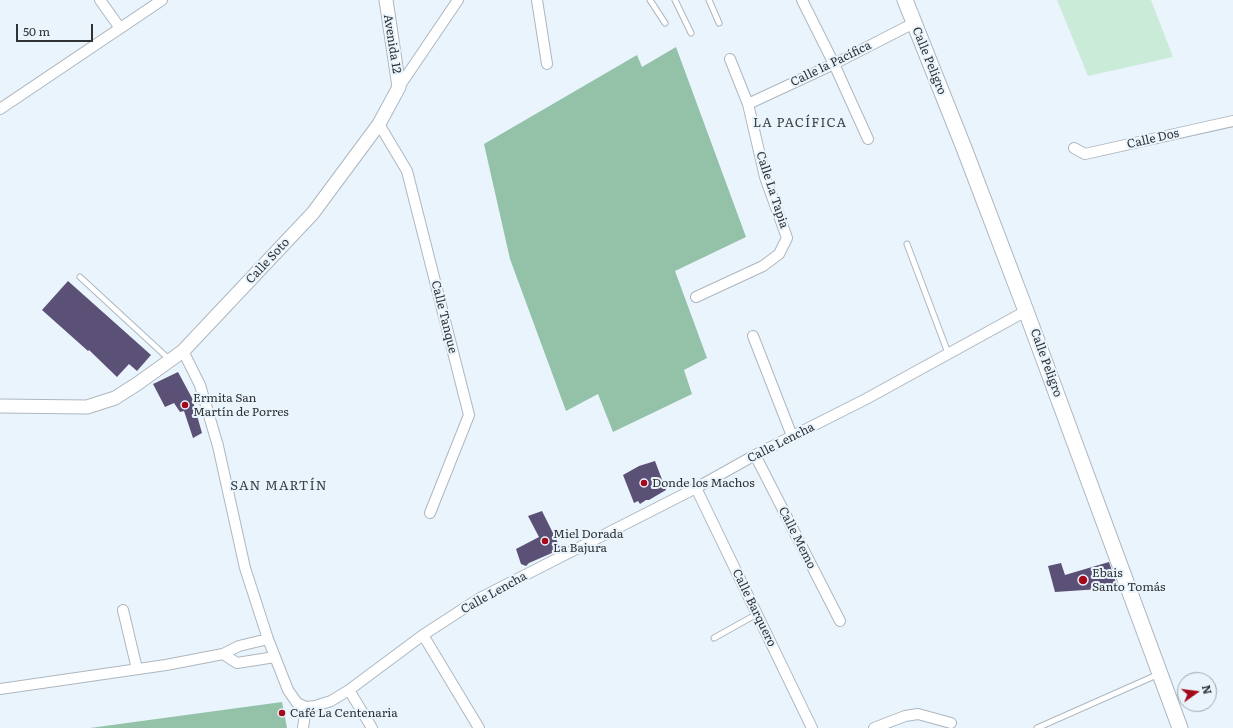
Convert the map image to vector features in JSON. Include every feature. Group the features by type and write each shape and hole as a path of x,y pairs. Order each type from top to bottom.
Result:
{"main road":[{"name":"Calle Peligro","path":"905,0 964,148 1026,311 1180,728"}],"street":[{"path":"100,0 120,28"},
{"path":"0,109 162,0"},
{"name":"Avenida 12","path":"386,0 399,88"},
{"name":"Calle Soto","path":"0,406 88,408 115,398 171,361 183,351 313,213 379,124 399,88 458,0"},
{"path":"536,0 547,64"},
{"path":"802,0 834,64 868,138"},
{"name":"Calle la Pacífica","path":"748,104 834,64 914,23"},
{"name":"Calle La Tapia","path":"696,297 762,266 779,254 787,238 765,177 748,104 730,60"},
{"name":"Calle Dos","path":"1074,148 1085,154 1233,121"},
{"name":"Calle Tanque","path":"379,124 407,171 469,415 430,512"},
{"name":"Calle Lencha","path":"306,707 331,701 349,690 423,636 480,598 696,488 755,455 866,399 1026,311"},
{"path":"753,336 792,436"},
{"path":"183,351 200,386 218,446 245,568 268,639 288,690 297,703 306,707 303,728"},
{"name":"Calle Memo","path":"755,455 840,621"},
{"name":"Calle Barquero","path":"696,488 812,728"},
{"path":"123,610 137,669"},
{"path":"423,636 479,728"},
{"path":"0,689 166,665 223,654 238,646 268,639"},
{"path":"223,654 237,663 275,657"},
{"path":"349,690 372,728"},
{"path":"874,728 905,716 918,714 951,723"}],"lane":[{"path":"650,0 665,23"},
{"path":"676,0 691,33"},
{"path":"709,0 719,23"},
{"path":"907,244 948,353"},
{"path":"80,277 171,361"},
{"path":"714,638 757,614"},
{"path":"1037,728 1160,674"}],"green space":[{"path":"1057,0 1151,0 1173,57 1088,76"},
{"path":"676,47 746,237 675,271 707,358 684,370 692,394 613,432 598,394 566,411 510,259 484,144 637,55 642,67"},
{"path":"282,702 287,728 90,728"}],"building":[{"path":"68,281 151,355 137,371 129,364 117,377 89,350 88,351 42,310"},
{"name":"Ermita San Martín de Porres","path":"178,372 192,398 202,433 193,438 184,411 180,412 174,403 165,407 153,384"},
{"name":"Donde los Machos","path":"655,461 666,490 640,504 638,501 634,503 623,475 639,466"},
{"name":"Miel Dorada La Bajura","path":"542,511 561,549 529,563 526,566 521,564 516,549 539,537 528,516"},
{"name":"Ebais Santo Tomás","path":"1109,562 1117,586 1100,589 1055,592 1048,566 1061,563 1065,575"}],"place":[{"name":"Ermita San Martín de Porres","path":"185,405"},
{"name":"Donde los Machos","path":"644,483"},
{"name":"Miel Dorada La Bajura","path":"545,541"},
{"name":"Ebais Santo Tomás","path":"1083,580"},
{"name":"Café La Centenaria","path":"282,713"}],"district":[{"name":"LA PACÍFICA","path":"800,123"},
{"name":"SAN MARTÍN","path":"279,486"}]}
